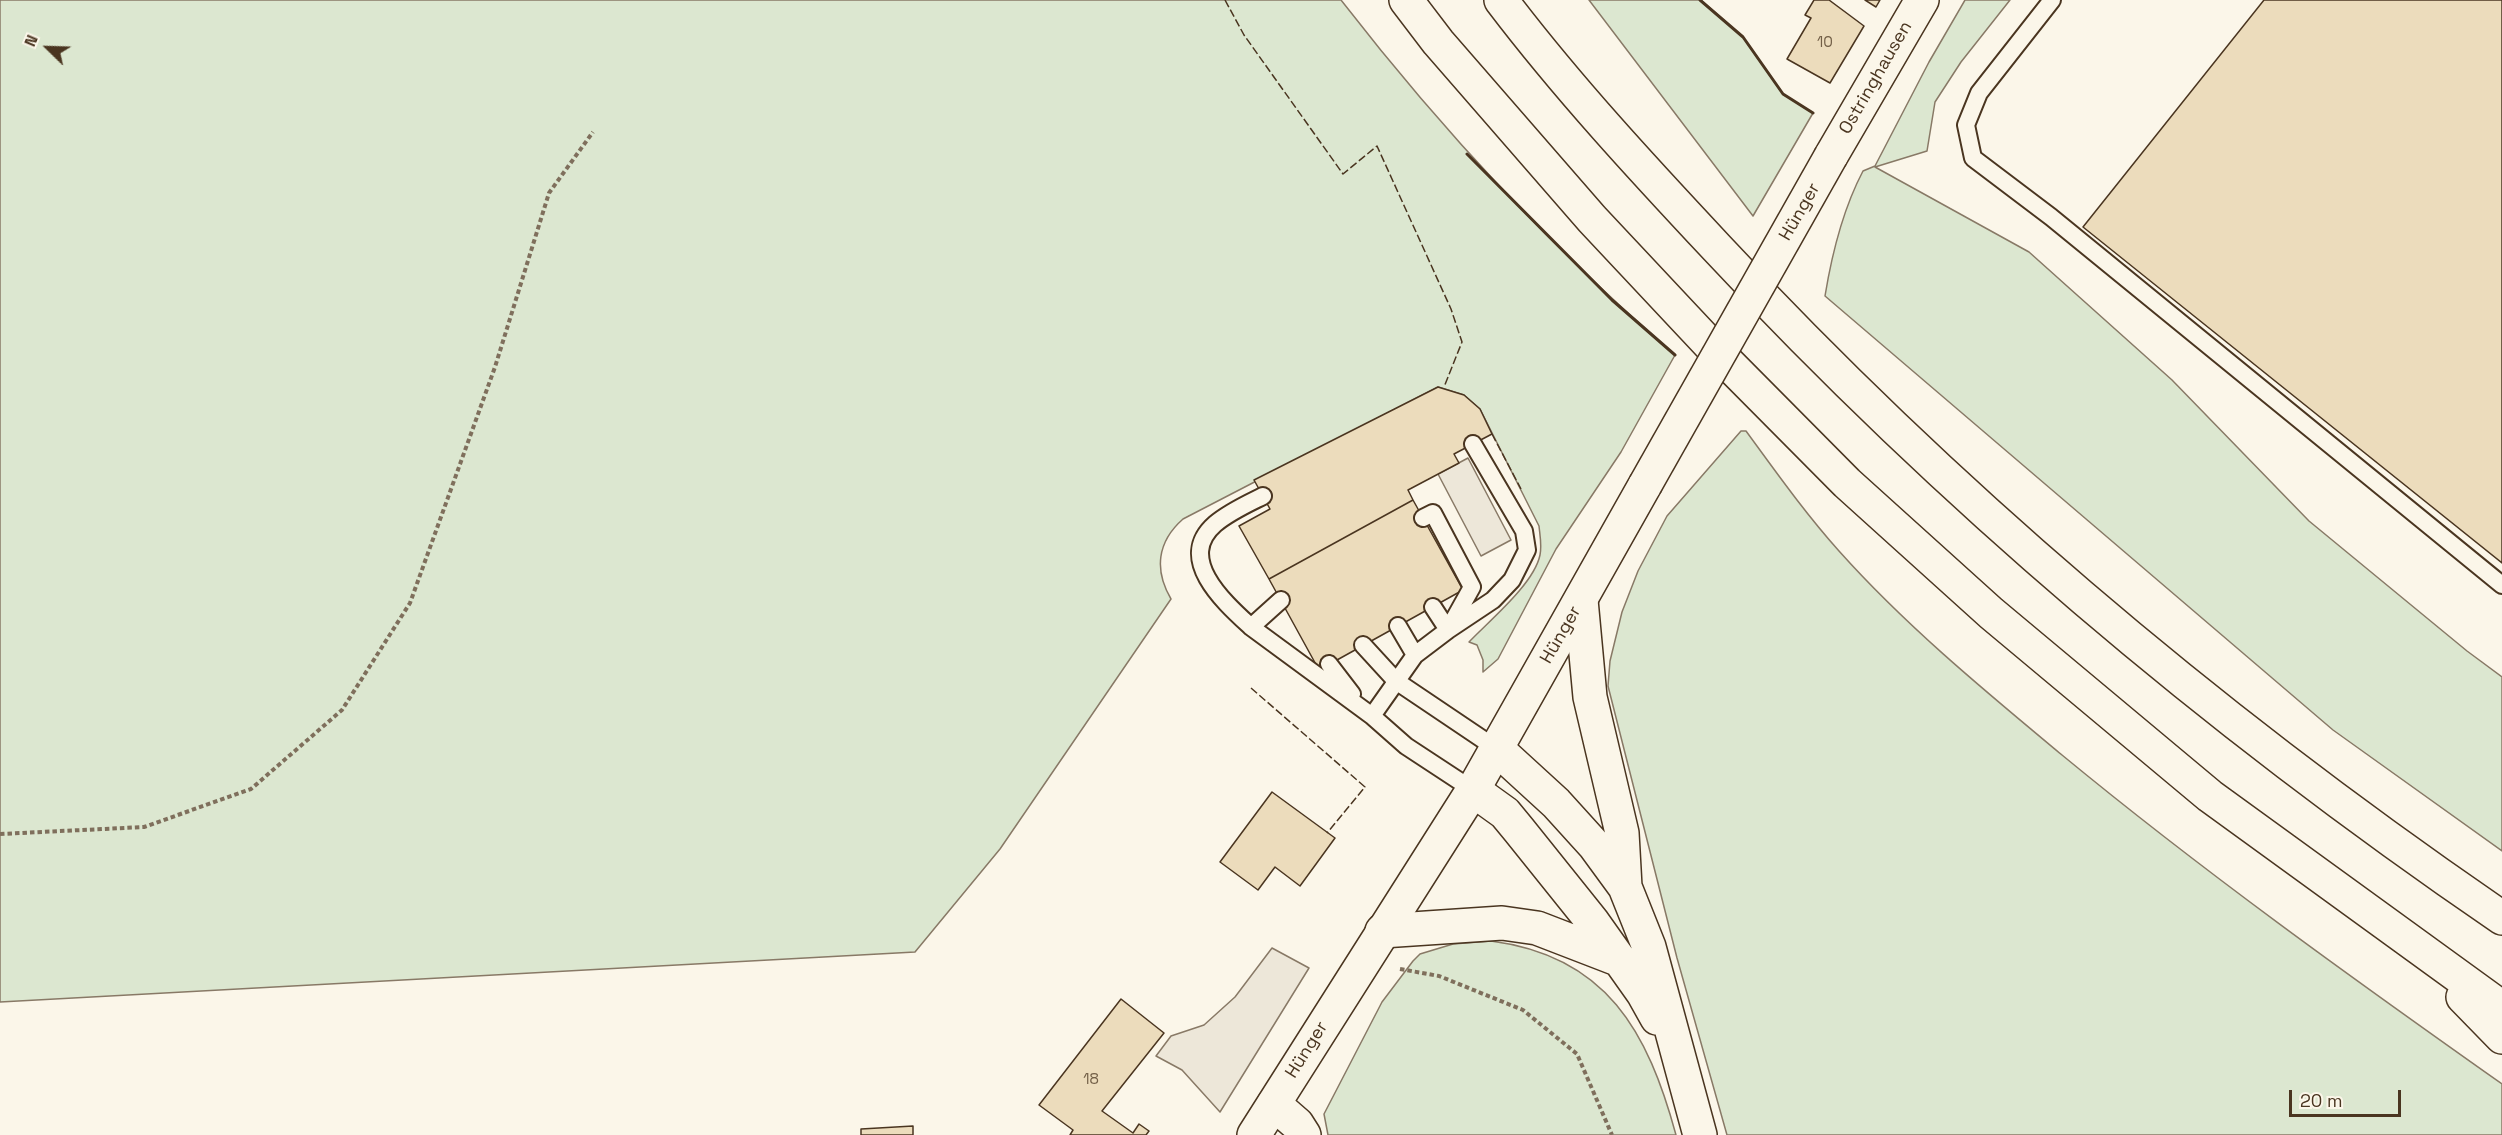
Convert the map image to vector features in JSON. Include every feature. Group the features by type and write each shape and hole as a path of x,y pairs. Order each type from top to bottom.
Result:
{"main road":[{"path":"1406,0 1438,42 1592,219 1713,348 1847,483 1991,613 2210,796 2502,1008"},
{"path":"1501,0 1681,210 1889,426 2145,651 2252,737 2502,918"},
{"name":"Ostringhausen","path":"1831,156 1922,0"},
{"name":"Hünger","path":"1254,1135 1473,790 1831,156"},
{"path":"1581,600 1590,697 1622,833 1625,887"},
{"path":"1497,749 1556,803 1596,846 1625,887 1649,947 1700,1135"},
{"path":"1473,790 1505,813 1520,830 1620,960 1648,1002 1682,1068"},
{"path":"1382,931 1502,923 1537,928 1620,960"},
{"path":"2402,937 2502,1037"},
{"path":"1274,1104 1298,1124 1304,1135"}],"lane":[{"path":"2052,0 1979,93 1966,125 1973,158 2051,217 2502,585"},
{"path":"1368,712 1415,656 1448,630 1493,600 1512,580 1527,550 1524,531 1473,444"},
{"path":"1263,496 1213,525 1200,548 1201,567 1217,592 1251,627 1368,712 1406,746 1473,790"},
{"path":"1423,518 1433,513 1472,587 1448,630"},
{"path":"1251,627 1281,600"},
{"path":"1432,607 1448,630"},
{"path":"1398,626 1415,656"},
{"path":"1363,645 1396,681 1497,749"},
{"path":"1329,664 1368,712"}],"path":[{"path":"0,834 144,827 240,793 251,789 342,710 410,603 495,367 549,193 593,132"},
{"path":"1362,963 1439,976 1523,1010 1577,1054 1612,1135"}],"green space":[{"path":"0,0 1341,0 1418,95 1499,186 1585,273 1675,355 1621,452 1556,549 1498,659 1483,672 1483,660 1477,645 1469,642 1510,601 1529,578 1540,555 1541,540 1539,526 1480,409 1464,395 1438,387 1183,519 1168,537 1161,557 1162,578 1171,599 1000,849 915,952 0,1002"},
{"path":"1589,0 1701,0 1743,37 1783,94 1813,113 1753,216"},
{"path":"1965,0 2010,0 1961,62 1935,102 1927,151 1875,167 2029,252 2172,380 2309,521 2502,677 2502,851 2333,730 1825,296 1839,232 1863,171 1875,166 1929,62"},
{"path":"1741,431 1746,431 1814,522 1865,579 1891,606 1975,682 2062,755 2224,883 2502,1084 2502,1135 1727,1135 1677,958 1608,686 1610,661 1622,612 1638,571 1667,516"},
{"path":"1491,941 1531,949 1565,963 1593,982 1616,1005 1636,1032 1652,1063 1676,1135 1328,1135 1324,1114 1382,1002 1413,961 1420,954 1453,944"}],"shaded area":[{"path":"1468,458 1511,540 1481,556 1438,474"},
{"path":"1272,948 1309,968 1220,1112 1182,1070 1156,1056 1171,1036 1204,1025 1235,997"}],"building":[{"path":"1814,0 1829,0 1864,26 1830,83 1787,59 1811,18 1805,15"},
{"path":"1865,0 1880,0 1876,7"},
{"path":"2264,0 2502,0 2502,563 2083,227"},
{"path":"1438,387 1464,395 1480,409 1492,434 1454,454 1459,463 1408,490 1413,500 1269,579 1239,526 1270,509 1254,480"},
{"path":"1413,500 1463,590 1319,670 1269,579"},
{"path":"1272,792 1335,838 1300,886 1275,867 1258,890 1220,862"},
{"path":"1121,999 1164,1033 1102,1111 1133,1133 1139,1124 1149,1131 1146,1135 1070,1135 1073,1130 1039,1105"},
{"path":"913,1126 913,1135 861,1135 861,1129"}],"fence":[{"path":"1225,0 1244,35 1343,174 1377,146 1451,309 1462,342 1444,387"},
{"path":"1492,434 1521,489"},
{"path":"1251,688 1365,787 1327,833"}],"wall":[{"path":"1700,0 1743,37 1783,94 1813,113"},
{"path":"1467,154 1612,300 1675,355"}]}
